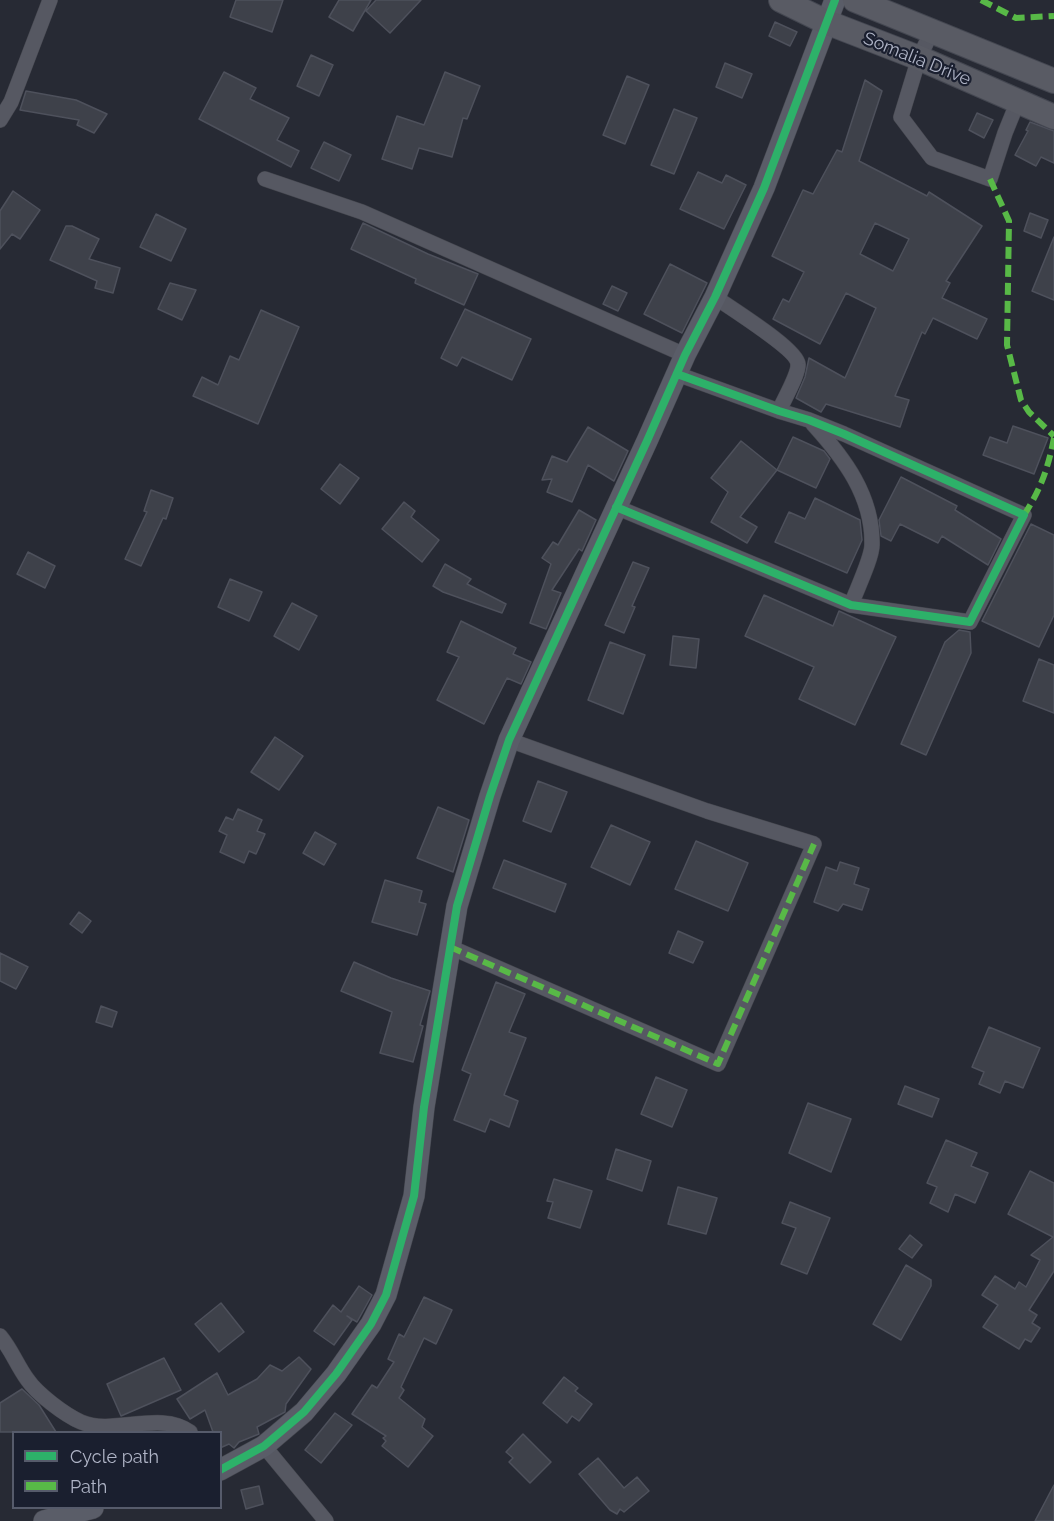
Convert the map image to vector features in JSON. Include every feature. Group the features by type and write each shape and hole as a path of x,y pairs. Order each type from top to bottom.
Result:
{"main road":[{"name":"Somalia Drive","path":"781,0 826,22 920,58 1054,117"},
{"name":"Somalia Drive","path":"855,0 1054,81"}],"street":[{"path":"0,120 11,102 50,0"},
{"path":"222,1469 264,1446 304,1412 336,1374 371,1324 386,1295 414,1196 424,1107 457,906 509,740 685,354 715,297 764,188 835,0"},
{"path":"932,31 920,58 901,117 932,158 990,179 1018,101"},
{"path":"265,179 362,212 685,354"},
{"path":"715,297 772,336 796,356 799,366 779,411"},
{"path":"616,507 851,605 970,622 1024,515 809,420 677,374"},
{"path":"809,420 834,446 858,481 866,504 872,546 851,605"},
{"path":"450,947 718,1064 814,844 707,811 509,740"},
{"path":"0,1336 33,1387 83,1423 96,1425 167,1424 188,1431"},
{"path":"264,1446 326,1521"},
{"path":"44,1521 89,1509"}],"building":[{"path":"236,0 283,0 272,32 230,17"},
{"path":"339,0 371,0 353,31 329,17"},
{"path":"376,0 421,0 390,33 366,11"},
{"path":"775,22 797,32 790,46 769,36"},
{"path":"311,55 333,65 319,96 297,86"},
{"path":"725,63 752,74 742,98 716,87"},
{"path":"224,72 256,88 250,99 289,118 277,140 299,151 291,167 199,119"},
{"path":"445,72 480,86 467,119 463,118 452,157 419,148 412,169 382,159 397,116 424,125"},
{"path":"627,76 649,85 625,144 603,135"},
{"path":"865,80 882,91 859,161 927,196 929,192 982,226 946,281 950,283 942,298 987,319 977,339 933,318 925,334 922,332 895,396 909,400 900,427 826,404 821,412 796,398 805,377 809,358 845,378 876,308 846,293 820,344 773,319 783,299 789,302 804,272 772,256 803,190 813,194 837,150 842,152","holes":["875,223 909,239 893,271 860,254"]},
{"path":"26,91 76,100 107,114 94,133 77,125 79,120 20,110"},
{"path":"674,109 697,118 674,174 651,165"},
{"path":"977,113 993,120 984,138 969,130"},
{"path":"1030,122 1054,131 1054,163 1041,157 1036,166 1015,155 1028,131 1026,130"},
{"path":"324,142 351,155 339,181 311,168"},
{"path":"698,172 722,183 726,175 746,185 724,229 680,209"},
{"path":"13,191 40,210 20,239 12,234 0,249 0,211"},
{"path":"1030,213 1048,220 1041,238 1024,231"},
{"path":"156,214 186,229 171,261 140,247"},
{"path":"363,223 428,254 478,274 464,305 415,283 416,279 351,249"},
{"path":"66,226 72,226 99,239 89,259 120,268 113,293 95,288 97,281 50,260"},
{"path":"1054,237 1054,300 1032,291"},
{"path":"670,264 707,283 682,333 644,314"},
{"path":"170,283 196,290 182,320 158,309"},
{"path":"612,286 627,293 618,311 603,304"},
{"path":"465,309 531,339 512,380 462,357 457,366 441,358"},
{"path":"261,310 299,327 258,424 193,396 202,377 218,385 230,356 239,360"},
{"path":"1013,426 1048,438 1034,474 983,455 990,437 1007,443"},
{"path":"588,427 628,451 614,481 588,465 572,502 547,492 552,479 542,480 552,456 567,462"},
{"path":"793,437 824,451 830,459 816,488 777,470"},
{"path":"741,441 777,470 740,517 757,527 747,543 711,522 728,492 711,478"},
{"path":"340,464 359,478 340,504 321,489"},
{"path":"901,477 957,506 955,510 1001,539 988,565 942,536 938,543 900,524 891,541 881,536 879,520"},
{"path":"151,490 173,498 166,519 163,518 141,566 125,559 147,512 144,511"},
{"path":"815,498 860,520 862,540 847,573 775,542 789,512 805,519"},
{"path":"404,502 415,511 411,517 439,540 422,562 382,529"},
{"path":"579,510 596,520 582,551 579,549 552,590 561,593 546,629 530,623 551,564 542,558 553,542 558,545"},
{"path":"1031,524 1054,535 1054,615 1039,647 982,621"},
{"path":"28,552 55,566 45,588 17,574"},
{"path":"633,562 649,568 632,606 635,607 624,633 605,625"},
{"path":"445,564 471,579 467,584 506,604 502,613 443,592 433,586"},
{"path":"230,579 262,592 249,621 218,607"},
{"path":"764,595 833,626 839,611 896,637 855,725 799,699 814,667 745,636"},
{"path":"292,603 317,616 299,650 274,636"},
{"path":"461,621 516,648 513,654 531,662 521,684 507,678 484,724 437,700 459,657 447,652"},
{"path":"959,630 970,632 971,653 926,755 901,744 945,642"},
{"path":"673,636 699,639 696,668 670,665"},
{"path":"610,642 645,655 623,714 588,700"},
{"path":"1039,659 1054,665 1054,713 1023,701"},
{"path":"275,737 303,756 279,790 251,772"},
{"path":"538,781 567,792 551,832 523,821"},
{"path":"438,807 469,820 453,872 417,858"},
{"path":"238,809 262,820 257,831 265,834 256,854 249,851 244,863 220,852 227,835 219,831 226,817 233,820"},
{"path":"611,825 650,842 630,885 591,867"},
{"path":"315,832 336,844 324,865 303,853"},
{"path":"696,841 748,863 728,911 675,889"},
{"path":"504,860 566,884 555,912 493,888"},
{"path":"840,862 859,868 854,884 869,889 862,910 843,904 838,911 814,902 826,867 837,871"},
{"path":"385,880 422,891 419,902 426,904 417,935 372,922"},
{"path":"79,912 91,921 82,933 70,924"},
{"path":"678,931 703,942 693,963 669,953"},
{"path":"0,953 28,967 16,989 0,981"},
{"path":"354,962 430,991 420,1025 423,1026 413,1062 380,1053 392,1012 341,991"},
{"path":"496,982 525,994 509,1032 526,1038 504,1095 518,1101 509,1127 490,1119 485,1132 454,1120 471,1074 462,1070"},
{"path":"101,1006 117,1012 112,1027 96,1022"},
{"path":"989,1027 1040,1048 1023,1088 1005,1081 1000,1093 979,1084 984,1072 972,1067"},
{"path":"656,1077 687,1090 672,1127 641,1114"},
{"path":"905,1086 939,1099 932,1117 898,1104"},
{"path":"808,1103 851,1119 831,1172 789,1153"},
{"path":"946,1140 977,1153 971,1166 988,1173 975,1203 955,1194 948,1212 930,1203 937,1187 927,1183"},
{"path":"616,1149 651,1161 642,1191 607,1179"},
{"path":"1030,1171 1054,1183 1054,1271 1029,1310 1037,1315 1032,1323 1040,1328 1031,1342 1025,1339 1019,1349 983,1327 998,1305 982,1295 995,1276 1015,1289 1019,1282 1026,1287 1040,1260 1031,1255 1053,1237 1008,1214"},
{"path":"554,1179 592,1191 580,1228 548,1218 553,1202 547,1201"},
{"path":"678,1187 717,1198 706,1234 668,1224"},
{"path":"790,1202 830,1218 807,1274 781,1264 796,1228 782,1223"},
{"path":"910,1235 922,1245 912,1258 899,1249"},
{"path":"906,1265 931,1280 931,1286 901,1340 873,1324"},
{"path":"359,1286 372,1295 357,1322 347,1316 352,1320 334,1345 314,1331 333,1305 341,1312"},
{"path":"424,1297 452,1310 436,1344 424,1338 401,1387 404,1390 399,1398 425,1419 422,1427 433,1436 408,1467 382,1446 386,1441 383,1438 386,1436 352,1414 372,1385 377,1388 394,1362 388,1359 399,1334 404,1337"},
{"path":"221,1303 244,1332 219,1352 195,1324"},
{"path":"299,1357 311,1369 286,1404 285,1412 257,1427 259,1434 239,1442 234,1448 229,1444 222,1447 222,1431 213,1431 205,1410 190,1419 177,1399 217,1373 228,1395 257,1379 270,1365 282,1371"},
{"path":"164,1358 181,1390 121,1416 107,1384"},
{"path":"564,1377 578,1388 575,1391 592,1404 579,1421 572,1416 567,1423 543,1403"},
{"path":"22,1389 39,1405 55,1431 0,1432 0,1403"},
{"path":"335,1413 352,1425 321,1463 305,1450"},
{"path":"523,1434 551,1462 530,1483 509,1462 513,1458 506,1452"},
{"path":"598,1458 624,1488 637,1477 649,1491 624,1512 620,1509 617,1514 610,1510 579,1474"},
{"path":"1054,1485 1054,1521 1035,1521"},
{"path":"259,1486 263,1504 246,1509 241,1490"}],"marked path":[{"path":"981,0 1016,18 1054,16"},
{"path":"990,179 1009,221 1007,345 1021,400 1029,412 1054,436"},
{"path":"1024,515 1043,478 1054,438"},
{"path":"450,947 718,1064 814,844"}],"cycle path":[{"path":"222,1469 264,1446 304,1412 336,1374 371,1324 386,1295 414,1196 424,1107 457,906 509,740 764,188 835,0"},
{"path":"616,507 851,605 970,622 1024,515 844,434 677,374"}]}
